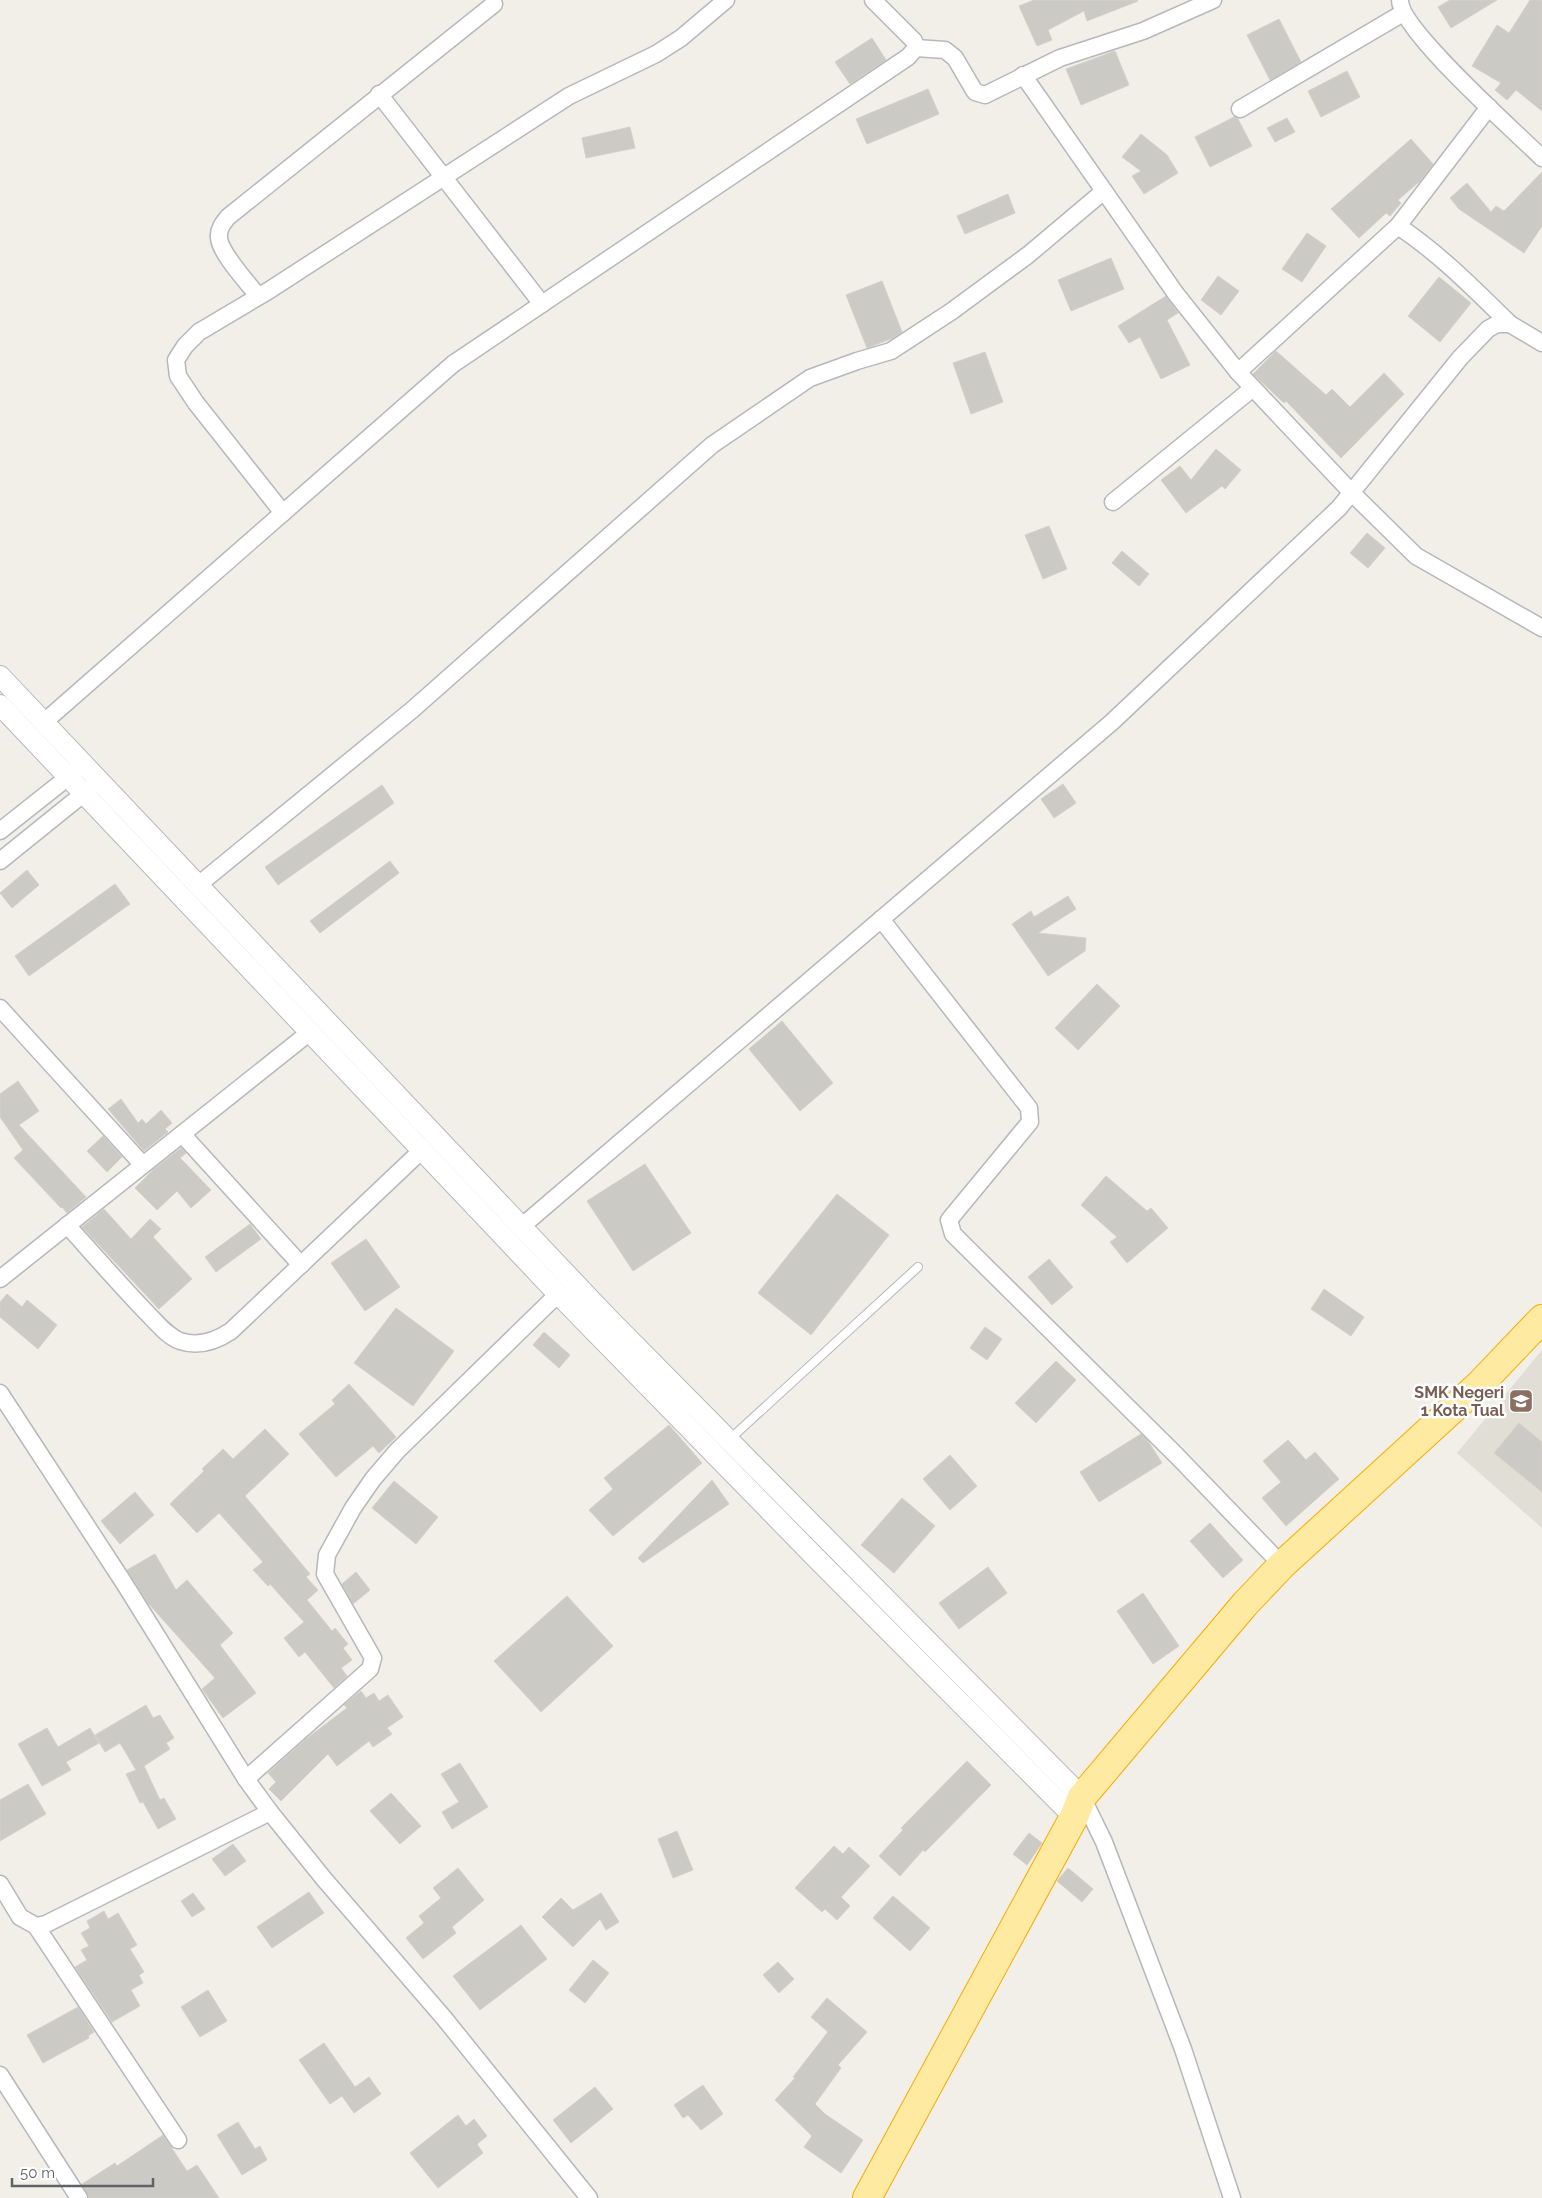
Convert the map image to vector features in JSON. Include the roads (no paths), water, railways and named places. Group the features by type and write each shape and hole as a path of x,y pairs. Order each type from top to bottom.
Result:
{"highway":[{"path":"867,2198 1078,1807 1245,1604 1282,1566 1480,1384 1542,1319"}],"street":[{"path":"282,513 196,403 178,376 176,360 185,346 198,332 258,296 569,96 649,58 681,38 726,0"},
{"path":"873,0 914,41 916,48"},
{"path":"44,723 452,364 901,63 916,48 945,50 955,58 975,92 985,95 1060,58 1143,31 1213,0"},
{"path":"258,296 226,255 218,239 220,228 228,217 379,94 494,4"},
{"path":"1240,109 1399,4 1428,44 1542,158"},
{"path":"1023,75 1176,294 1253,388 1352,493 1416,556 1542,628"},
{"path":"379,94 542,304"},
{"path":"1238,372 1398,226 1489,107"},
{"path":"197,886 412,710 712,445 810,378 891,351 952,311 1028,255 1104,191"},
{"path":"1398,226 1426,245 1454,269 1510,324 1542,343"},
{"path":"521,1227 1112,722 1323,524 1352,493 1460,358 1493,326 1500,323 1510,324"},
{"path":"1113,502 1253,388"},
{"path":"0,676 44,723 76,771"},
{"path":"0,705 76,771 310,1032 558,1294 722,1448 1078,1807 1104,1842 1183,2049 1232,2198"},
{"path":"0,831 76,771"},
{"path":"91,787 197,886 521,1227 722,1448"},
{"path":"0,861 91,787"},
{"path":"881,919 1029,1108 1030,1122 949,1220 953,1234 1177,1456 1282,1566"},
{"path":"0,1008 143,1165"},
{"path":"0,1278 310,1032"},
{"path":"182,1134 301,1265"},
{"path":"67,1225 170,1336 186,1342 204,1343 219,1340 231,1331 422,1150"},
{"path":"246,1779 370,1669 374,1658 325,1574 327,1555 353,1508 373,1479 397,1452 558,1294"},
{"path":"0,1393 124,1583 246,1779 270,1812 444,2018 589,2198"},
{"path":"36,1926 46,1924 270,1812"},
{"path":"0,1884 20,1917 36,1926 178,2140"},
{"path":"0,2075 79,2198"}],"lane":[{"path":"722,1448 918,1266"}],"place":[{"name":"SMK Negeri 1 Kota Tual","path":"1521,1401"}]}
